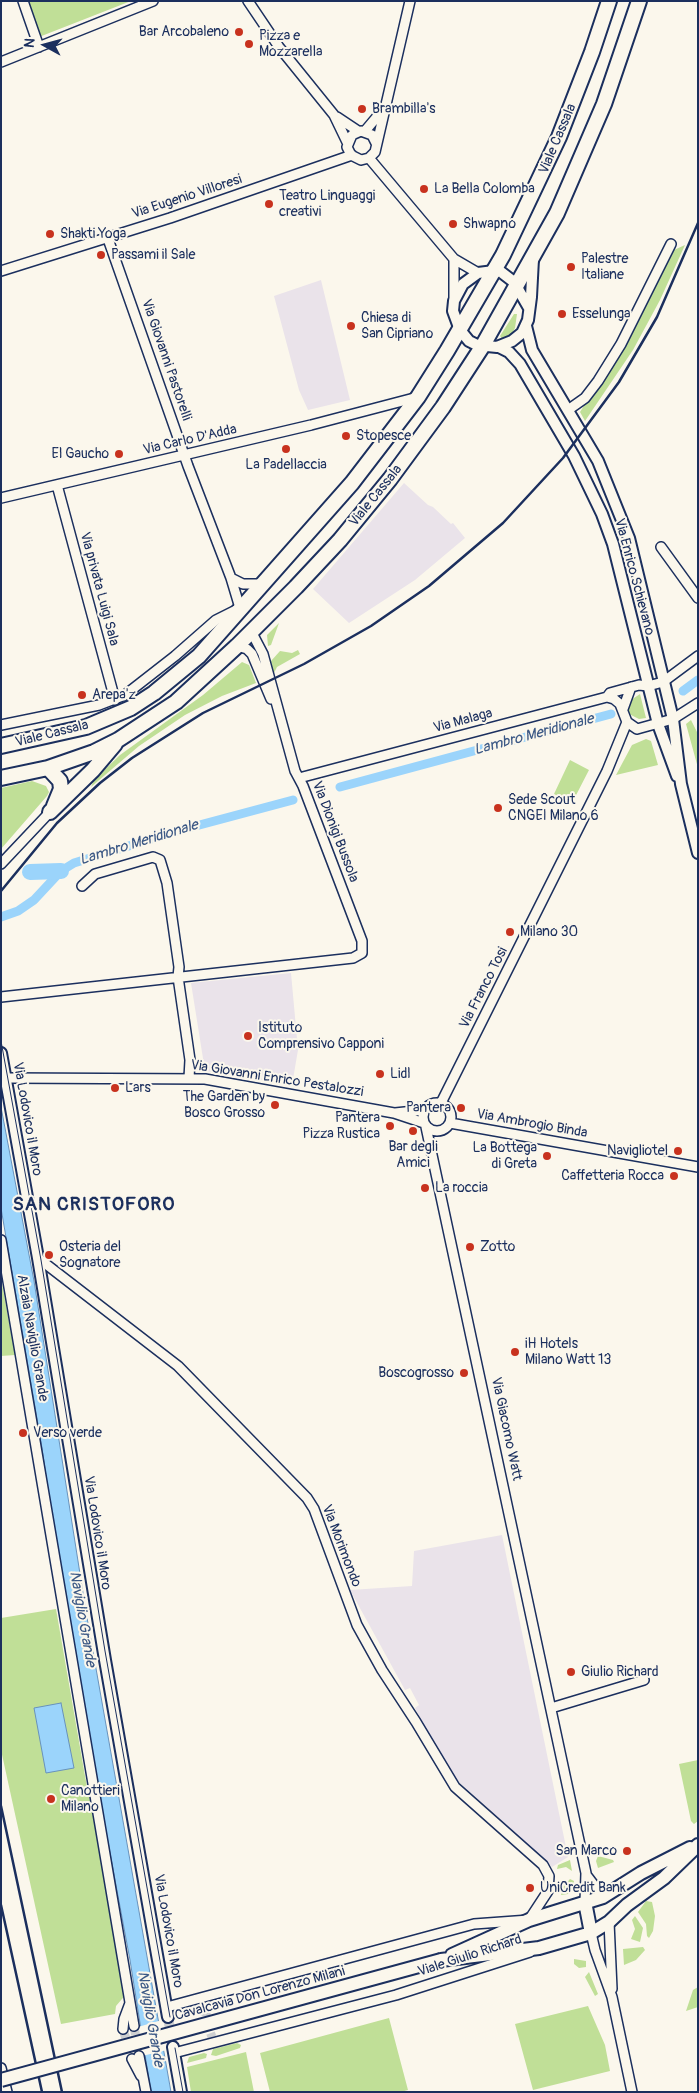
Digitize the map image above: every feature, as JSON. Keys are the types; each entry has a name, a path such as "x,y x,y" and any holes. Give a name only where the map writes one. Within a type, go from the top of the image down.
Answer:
{"main road":[{"name":"Viale Cassala","path":"1,746 62,733 106,720 154,693 199,656 352,483 418,397 494,271 524,214 559,137 592,52 609,1"},
{"name":"Viale Cassala","path":"5,777 48,768 94,752 118,740 176,702 237,646 340,540 390,479 443,407 482,347 557,213 592,133 617,69 639,1"},
{"path":"240,608 252,631"},
{"path":"50,812 93,770 118,740"},
{"path":"48,768 58,776 61,789 50,812"},
{"path":"529,1920 603,1897 641,1873 698,1845"},
{"path":"539,1948 591,1932 609,1922 626,1906 664,1878 698,1845"},
{"path":"603,1897 609,1922"},
{"path":"585,1902 591,1932"},
{"name":"Viale Giulio Richard","path":"441,1960 529,1920"},
{"name":"Viale Giulio Richard","path":"441,1960 539,1948"},
{"name":"Cavalcavia Don Lorenzo Milani","path":"1,2080 441,1960"}],"street":[{"path":"23,1 39,47"},
{"path":"1,62 153,1"},
{"path":"248,1 279,47 334,115 347,142 348,151 352,156 361,160 369,158 374,152 410,1"},
{"path":"347,142 351,135 362,131 376,120 384,105"},
{"path":"334,115 362,131 372,134 376,143"},
{"name":"Via Eugenio Villoresi","path":"1,271 107,236 170,218 352,156"},
{"path":"369,158 454,260 478,274"},
{"name":"Via Giovanni Pastorelli","path":"107,236 185,456 231,578 240,608"},
{"path":"568,410 585,398 602,374 644,300 671,244"},
{"name":"Viale Cassala","path":"526,326 533,258"},
{"path":"454,260 453,311 460,330 469,340 482,347 499,347 517,338 526,326"},
{"path":"454,301 463,284 478,274 494,271 501,272 517,286 529,308"},
{"name":"Via Enrico Schievano","path":"526,326 532,350 598,461 621,513 636,564 673,719 681,784"},
{"name":"Via Enrico Schievano","path":"499,347 508,352 520,364 574,456 602,514 613,544 658,724 681,784"},
{"name":"Via Carlo D'Adda","path":"1,498 185,456 418,397"},
{"path":"384,407 391,412 399,423"},
{"name":"Via privata Luigi Sala","path":"57,485 115,700"},
{"path":"661,547 698,598"},
{"path":"231,578 243,584 263,584"},
{"name":"Viale Cassala","path":"1,724 115,700 125,696 158,671 216,620 240,608"},
{"name":"Via Dionigi Bussola","path":"178,976 353,958 362,953 362,941 295,771 263,654 252,631"},
{"name":"Via Dionigi Bussola","path":"237,646 247,649 252,654 282,720"},
{"path":"663,682 698,656"},
{"name":"Via Malaga","path":"299,778 607,697 610,693 663,682"},
{"path":"623,709 631,688"},
{"path":"607,697 614,698 623,709 627,722 637,729 673,719 698,703"},
{"name":"Via Franco Tosi","path":"441,1103 607,771 627,722"},
{"path":"681,784 698,853"},
{"path":"1,864 50,812"},
{"path":"82,886 95,874 153,857 160,860 167,883 179,967 178,976 190,1060 189,1078"},
{"path":"1,996 178,976"},
{"name":"Via Lodovico il Moro","path":"1,1053 38,1258 102,1642 168,2012"},
{"name":"Via Giovanni Enrico Pestalozzi","path":"6,1078 205,1079 394,1113 438,1131"},
{"path":"438,1131 445,1129 450,1123 450,1112 441,1103"},
{"name":"Via Giovanni Enrico Pestalozzi","path":"394,1113 424,1110 432,1104 441,1103"},
{"path":"424,1110 425,1125"},
{"name":"Via Ambrogio Binda","path":"450,1123 698,1167"},
{"name":"Via Giacomo Watt","path":"425,1125 434,1155 587,1876"},
{"name":"Via Giacomo Watt","path":"434,1155 438,1131"},
{"name":"Alzaia Naviglio Grande","path":"1,1240 134,2026"},
{"name":"Via Morimondo","path":"38,1258 178,1366 307,1498 314,1509 357,1625 382,1670 416,1722 456,1790 544,1866 549,1876 548,1891 529,1920"},
{"path":"551,1708 644,1680"},
{"path":"587,1876 603,1897"},
{"path":"585,1902 587,1876"},
{"name":"Viale Giulio Richard","path":"168,2012 474,1924 529,1920"},
{"path":"609,1922 612,1997"},
{"path":"591,1932 595,1950 612,1997 632,2092"},
{"name":"Viale Giulio Richard","path":"174,2050 396,1995 523,1956 539,1948"},
{"name":"Alzaia Naviglio Grande","path":"123,2029 124,2019 130,2002"},
{"path":"174,2050 181,2092"},
{"path":"136,2057 146,2092"},
{"path":"1,2068 7,2092"}],"shaded area":[{"path":"321,280 350,400 308,410 299,390 274,296"},
{"path":"404,483 451,524 453,523 465,538 415,580 349,623 313,589"},
{"name":"Istituto Comprensivo Capponi","path":"291,973 298,1050 292,1085 205,1071 191,983"},
{"path":"502,1535 568,1857 552,1867 460,1783 446,1766 415,1708 419,1705 410,1688 405,1690 350,1590 412,1586 414,1551"}],"green space":[{"path":"26,1 131,1 39,37"},
{"path":"685,245 660,300 633,350 585,421 580,412 625,342 674,250"},
{"path":"514,314 517,314 515,328 511,335 503,340 500,336"},
{"path":"279,623 271,645 268,646 267,635"},
{"path":"298,650 300,654 277,667 273,675 271,661 280,651 292,653"},
{"path":"242,662 249,665 256,683 222,696 185,715 139,746 91,787 94,780 120,755 203,695"},
{"path":"640,694 646,718 639,719 629,714 627,707 631,700"},
{"path":"691,720 698,734 698,768 686,724"},
{"path":"646,739 651,741 658,765 616,775 632,745"},
{"path":"570,760 589,770 572,803 554,794"},
{"path":"32,781 46,786 49,792 1,849 1,788"},
{"path":"1,1278 15,1355 1,1356"},
{"name":"Canottieri Milano","path":"56,1609 85,1776 128,1992 116,2006 115,2014 61,2024 1,1750 1,1618"},
{"path":"698,1760 698,1821 694,1824 691,1821 679,1764"},
{"path":"598,1856 613,1860 614,1862 598,1868 596,1861"},
{"path":"570,1860 572,1871 566,1867 557,1869 558,1865"},
{"path":"570,1879 574,1881 573,1888 568,1894 561,1895 563,1887"},
{"path":"646,1901 652,1902 655,1916 653,1931 649,1938 647,1936 646,1924 638,1912"},
{"path":"635,1916 643,1928 640,1942 631,1939 635,1929 632,1920"},
{"path":"643,1947 645,1950 636,1960 624,1965 623,1949"},
{"path":"574,1959 586,1961 586,1967 579,1968 574,1964"},
{"path":"589,1972 598,1994 595,1996 585,1977"},
{"path":"698,1987 698,2007 686,2011 693,1990"},
{"path":"588,2006 605,2045 610,2071 533,2090 515,2024"},
{"path":"389,2018 408,2090 401,2092 270,2092 260,2053"},
{"path":"237,2043 241,2045 240,2048 216,2056 211,2055 213,2049"},
{"path":"246,2052 254,2092 191,2092 187,2067"},
{"path":"207,2054 206,2058 187,2063 189,2057"}],"water":[{"name":"Naviglio Grande","path":"1,1107 34,1281 86,1612 171,2092 151,2092 130,1960 65,1612 42,1448 1,1208"},
{"path":"61,1703 74,1768 46,1773 34,1708"}],"pier":[{"path":"162,2020 167,2050 142,2056 138,2027"}],"waterway":[{"name":"Lambro Meridionale","path":"683,691 698,680"},
{"name":"Lambro Meridionale","path":"340,787 611,714"},
{"name":"Lambro Meridionale","path":"1,917 18,911 34,900 61,871 74,863 177,831 293,800"},
{"path":"30,872 61,871"}],"tunnel":[{"path":"206,2007 206,2021 212,2037"},
{"path":"168,2017 173,2047"},
{"path":"134,2026 139,2056"},
{"path":"123,2029 132,2059"}],"tram line":[{"path":"1,1041 41,1260 105,1651 170,2017"},
{"path":"175,2048 183,2092"}],"railway":[{"path":"1,891 57,823 100,783 132,758 203,713 304,664 371,626 429,586 503,523 563,458 619,382 657,317 698,223"},
{"path":"1,1806 62,2092"},
{"path":"1,1905 42,2092"}],"place":[{"name":"Bar Arcobaleno","path":"239,32"},
{"name":"Pizza e Mozzarella","path":"249,44"},
{"name":"Brambilla's","path":"362,109"},
{"name":"La Bella Colomba","path":"424,189"},
{"name":"Teatro Linguaggi creativi","path":"269,204"},
{"name":"Shwapno","path":"453,224"},
{"name":"Shakti Yoga","path":"50,234"},
{"name":"Passami il Sale","path":"101,255"},
{"name":"Palestre Italiane","path":"571,267"},
{"name":"Esselunga","path":"562,314"},
{"name":"Chiesa di San Cipriano","path":"351,326"},
{"name":"Stopesce","path":"346,436"},
{"name":"La Padellaccia","path":"286,449"},
{"name":"El Gaucho","path":"119,454"},
{"name":"Arepa'z","path":"82,695"},
{"name":"Sede Scout CNGEI Milano 6","path":"498,808"},
{"name":"Milano 30","path":"510,932"},
{"name":"Istituto Comprensivo Capponi","path":"248,1036"},
{"name":"Lidl","path":"380,1074"},
{"name":"Lars","path":"115,1088"},
{"name":"The Garden by Bosco Grosso","path":"275,1105"},
{"name":"Pantera","path":"461,1108"},
{"name":"Pantera Pizza Rustica","path":"390,1126"},
{"name":"Bar degli Amici","path":"413,1131"},
{"name":"Navigliotel","path":"678,1151"},
{"name":"La Bottega di Greta","path":"547,1156"},
{"name":"Caffetteria Rocca","path":"674,1176"},
{"name":"La roccia","path":"425,1188"},
{"name":"Zotto","path":"470,1247"},
{"name":"Osteria del Sognatore","path":"49,1255"},
{"name":"iH Hotels Milano Watt 13","path":"515,1352"},
{"name":"Boscogrosso","path":"464,1373"},
{"name":"Verso verde","path":"23,1433"},
{"name":"Giulio Richard","path":"571,1672"},
{"name":"Canottieri Milano","path":"51,1799"},
{"name":"San Marco","path":"627,1851"},
{"name":"UniCredit Bank","path":"530,1888"}],"district":[{"name":"SAN CRISTOFORO","path":"94,1205"}]}
